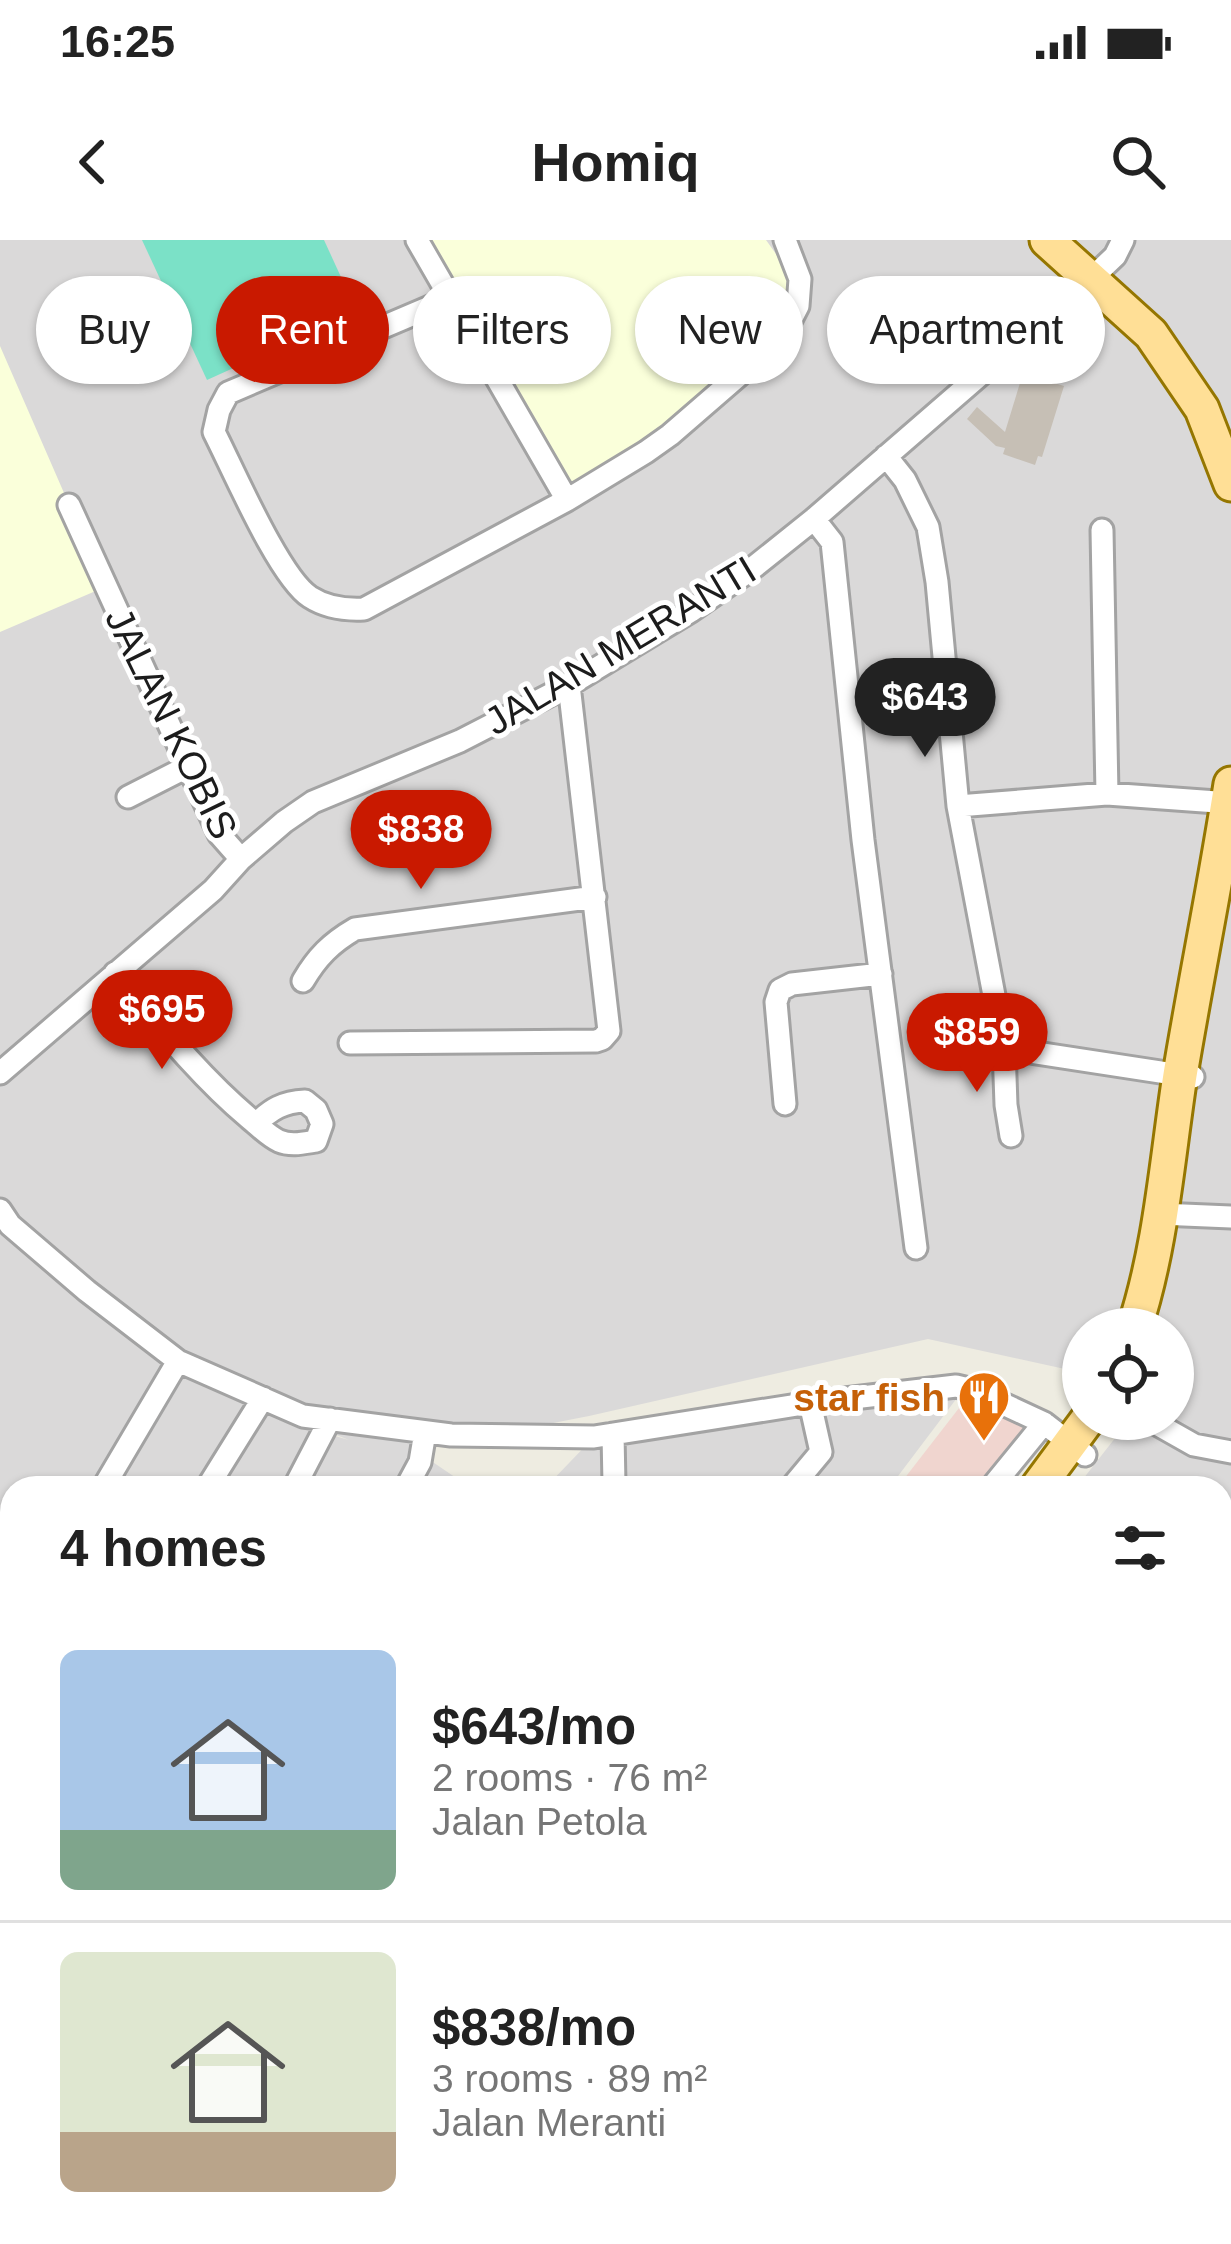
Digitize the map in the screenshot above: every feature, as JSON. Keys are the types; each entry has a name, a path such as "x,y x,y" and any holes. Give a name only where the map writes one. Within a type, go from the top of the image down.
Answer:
{"main road":[{"path":"1047,240 1106,262 1202,409 1231,484"},
{"path":"1071,240 1106,262 1165,326 1214,400 1231,441"},
{"path":"1152,1308 1230,797"},
{"path":"1188,1076 1231,878"},
{"path":"1141,1308 1167,1215"},
{"path":"1044,1476 1069,1440"},
{"path":"1062,1476 1071,1440"}],"street":[{"path":"417,240 437,276"},
{"path":"413,314 228,393 219,410 214,432 286,572 308,596 340,610 364,609 567,500 670,435 781,339 798,307 800,279 784,240"},
{"name":"JALAN MERANTI","path":"0,1073 213,890 241,859 313,802 460,741 569,685 749,571 1106,262"},
{"path":"499,384 567,500"},
{"path":"886,456 905,480 928,526 958,806 1004,1048 1011,1136"},
{"name":"JALAN KOBIS","path":"69,505 219,834 241,859"},
{"path":"814,519 832,542 863,840 916,1248"},
{"path":"1102,530 1107,794"},
{"path":"350,1042 602,1039 609,1031 569,685"},
{"path":"128,797 187,767"},
{"path":"958,806 1107,794 1230,797"},
{"path":"303,981 333,942 355,929 595,897"},
{"path":"115,974 174,1043 256,1124"},
{"path":"784,1104 776,1002 780,990 792,984 881,974"},
{"path":"1004,1048 1188,1076"},
{"path":"0,1210 10,1225 72,1278 178,1361 303,1416 451,1436 593,1437 956,1386 1062,1430"},
{"path":"1167,1215 1231,1217"},
{"path":"110,1476 178,1361"},
{"path":"214,1476 263,1398"},
{"path":"800,1476 821,1452 810,1403"},
{"path":"300,1476 330,1419"},
{"path":"412,1476 420,1462 424,1432"},
{"path":"613,1434 614,1476"},
{"path":"1009,1476 1064,1440"},
{"path":"1185,1440 1231,1452"}],"shaded area":[{"path":"0,240 1231,240 1231,1476 1085,1476 1114,1440 1194,1440 1194,1308 1062,1308 1062,1368 928,1339 415,1450 453,1476 0,1476","holes":["189,1378 349,1440 282,1421"]},
{"path":"428,240 766,240 787,276 635,276 635,384 722,384 701,405 570,492 509,384 611,384 611,276 448,276"},
{"path":"0,346 105,587 0,632"},
{"path":"963,1390 898,1476 557,1476 594,1437"},
{"path":"973,1390 1044,1423 1001,1476 906,1476"}],"green space":[{"path":"142,240 324,240 340,276 216,276 216,376 207,380 192,348 192,276 159,276"}],"building":[{"path":"1020,384 1064,386 1042,457 1038,456 1035,465 1003,454 1005,448 996,446 967,419 977,407 1005,432"}],"place":[{"name":"star fish","path":"984,1443"}]}
